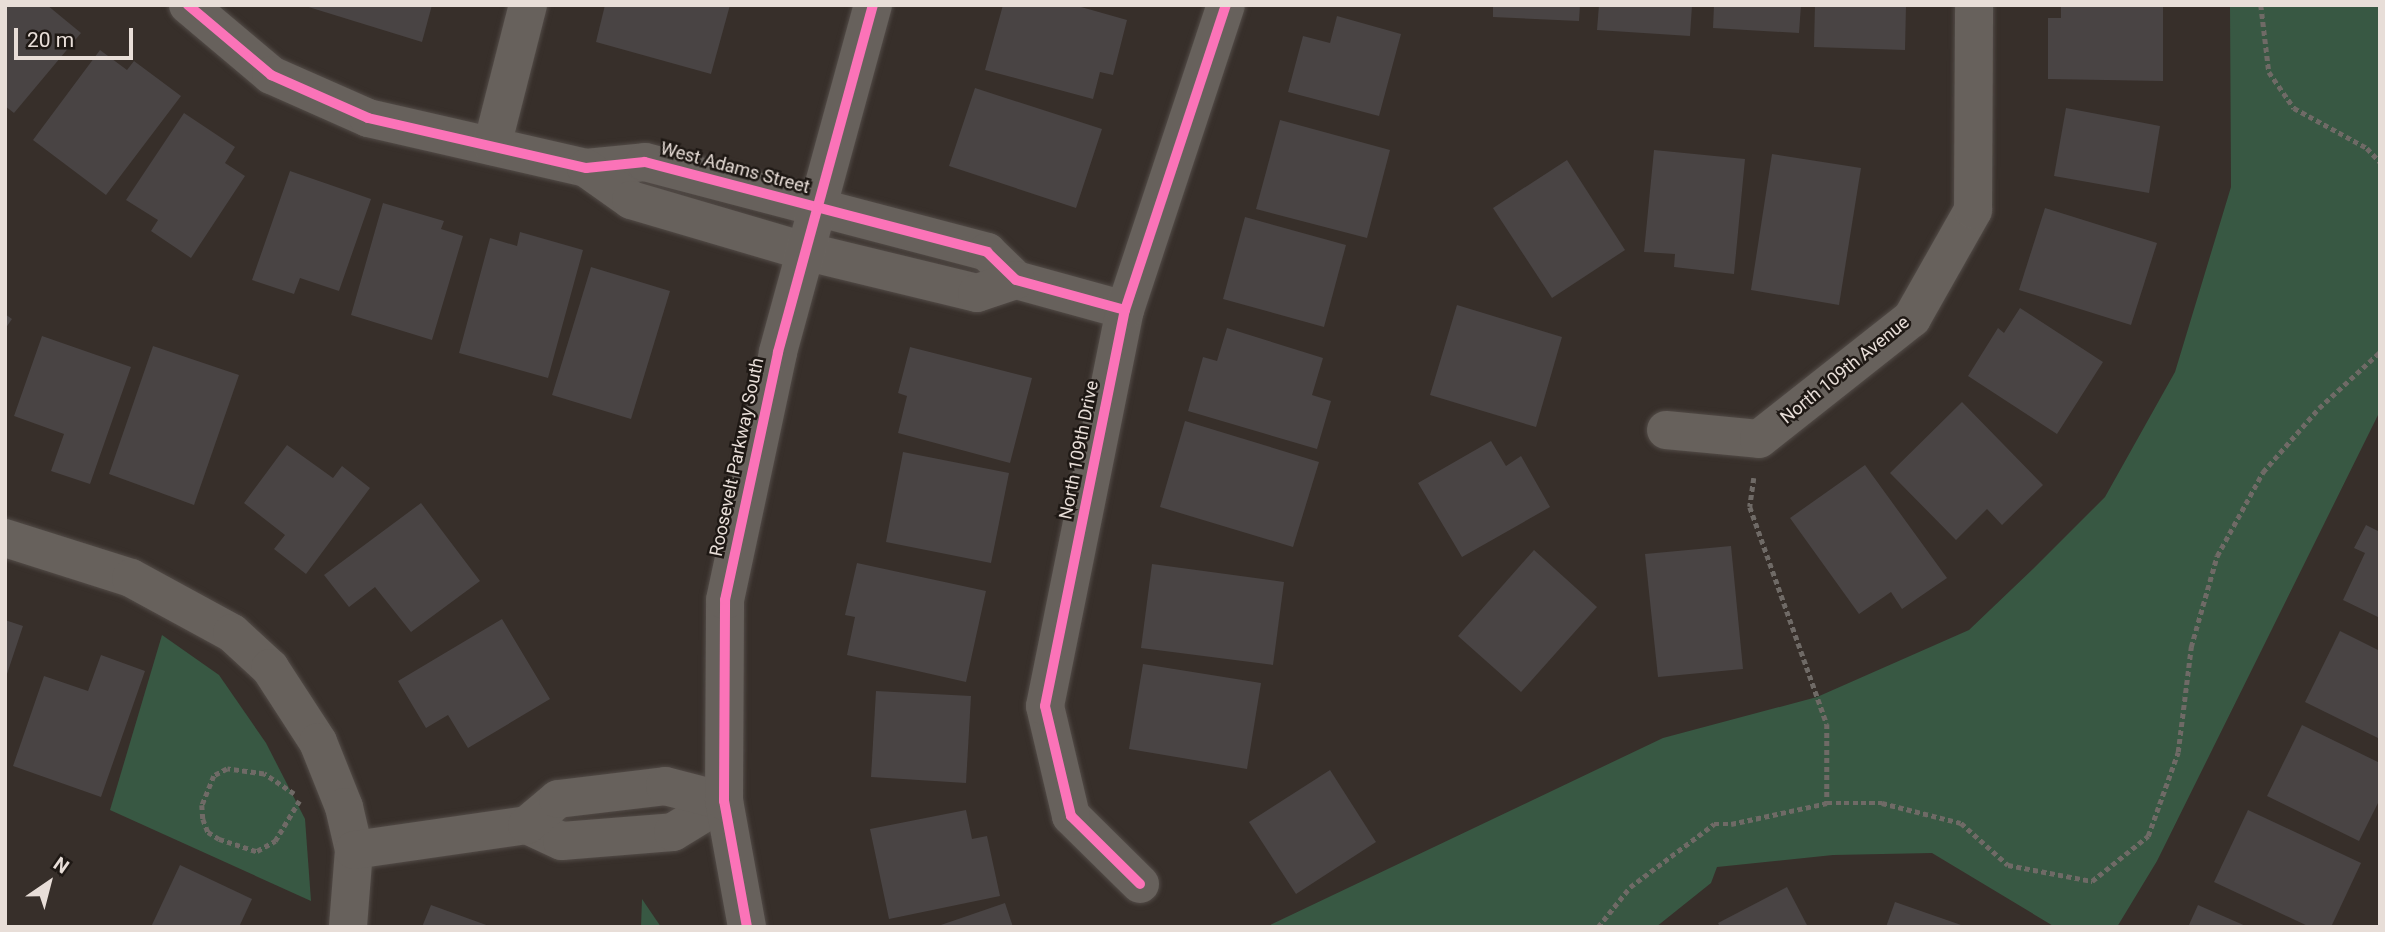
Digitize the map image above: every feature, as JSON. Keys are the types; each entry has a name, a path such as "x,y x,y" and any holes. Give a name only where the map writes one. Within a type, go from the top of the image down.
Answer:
{"street":[{"name":"West Adams Street","path":"188,5 271,75 368,118 586,168 645,162 987,251 1016,280 1125,310"},
{"path":"492,146 528,5"},
{"name":"Roosevelt Parkway South","path":"747,927 724,801 725,600 775,365 808,252 873,5"},
{"name":"North 109th Drive","path":"1140,884 1071,816 1045,706 1125,310 1226,5"},
{"name":"North 109th Avenue","path":"1759,439 1912,318 1973,210 1974,5"},
{"name":"West Adams Street","path":"586,168 631,201 808,252 977,293 1016,280"},
{"path":"1666,430 1759,439"},
{"path":"5,538 131,578 232,633 270,668 299,708 330,766 344,807 354,850 350,910"},
{"path":"354,850 527,825 558,799 665,786 724,801"}],"path":[{"path":"2261,5 2269,72 2294,108 2367,148 2380,162"},
{"path":"1598,927 1630,887 1714,824 1731,824 1827,803 1882,803 1961,823 2008,865 2092,881 2148,836 2178,752 2192,647 2217,556 2263,472 2319,408 2380,352"},
{"path":"1759,439 1750,507 1827,724 1827,803"},
{"path":"300,800 275,841 257,850 219,839 208,832 203,819 202,805 214,776 227,769 264,774 300,800 344,807"}],"green space":[{"path":"2230,5 2380,5 2380,411 2157,861 2117,927 2055,927 1932,853 1833,855 1717,867 1711,883 1656,927 1266,927 1663,738 1817,697 1969,630 2034,568 2105,497 2175,372 2231,187"},
{"path":"162,635 219,675 266,743 305,819 311,901 110,810"},
{"path":"642,899 661,927 641,927"}],"building":[{"path":"5,5 47,5 81,33 14,113 5,106"},
{"path":"302,5 432,5 422,42"},
{"path":"605,5 730,5 711,74 596,42"},
{"path":"1003,5 1074,5 1127,20 1113,75 1100,72 1093,99 985,70"},
{"path":"1493,5 1580,5 1579,21 1493,17"},
{"path":"1599,5 1692,5 1690,36 1597,30"},
{"path":"1714,5 1801,5 1799,33 1713,28"},
{"path":"1815,5 1906,5 1905,50 1814,47"},
{"path":"2061,5 2163,5 2163,81 2048,79 2048,18 2061,18"},
{"path":"1337,16 1401,34 1379,116 1288,92 1303,36 1330,43"},
{"path":"100,50 127,70 134,61 181,96 106,195 33,140"},
{"path":"975,88 1102,129 1076,208 949,166"},
{"path":"2066,108 2160,126 2149,193 2054,176"},
{"path":"184,113 235,147 225,163 245,176 191,258 151,231 158,220 126,200"},
{"path":"1280,120 1390,150 1367,238 1256,209"},
{"path":"1654,150 1745,159 1734,274 1674,267 1675,254 1644,252"},
{"path":"1772,154 1861,168 1839,305 1751,290"},
{"path":"1567,160 1625,250 1552,298 1493,208"},
{"path":"290,171 371,199 339,291 300,278 294,294 252,280"},
{"path":"383,203 444,221 441,229 463,236 432,340 351,315"},
{"path":"2045,208 2157,243 2131,325 2019,290"},
{"path":"1245,217 1346,245 1324,327 1223,299"},
{"path":"520,232 583,250 548,378 459,353 490,238 517,246"},
{"path":"591,267 670,291 631,419 552,395"},
{"path":"1457,305 1562,337 1536,427 1430,395"},
{"path":"2020,308 2103,362 2057,434 1968,376 1998,328 2004,333"},
{"path":"5,314 12,319 5,329"},
{"path":"1227,328 1323,358 1312,395 1331,401 1317,449 1188,411 1203,357 1217,361"},
{"path":"42,336 131,367 90,484 51,471 64,434 14,416"},
{"path":"153,346 239,375 194,505 109,474"},
{"path":"910,347 1032,378 1010,463 898,433 907,396 898,393"},
{"path":"1962,402 2043,485 2002,525 1987,509 1956,540 1890,473"},
{"path":"1185,421 1319,462 1293,547 1160,507"},
{"path":"1491,441 1506,466 1521,456 1550,507 1462,557 1418,483"},
{"path":"287,445 333,478 342,466 370,488 306,574 274,549 285,535 244,503"},
{"path":"903,452 1009,473 991,563 886,542"},
{"path":"1865,465 1947,578 1902,609 1891,592 1859,614 1790,518"},
{"path":"421,503 480,581 411,632 375,587 349,607 324,575"},
{"path":"2366,525 2380,532 2380,618 2343,600 2365,553 2354,548"},
{"path":"1731,546 1743,669 1658,677 1645,554"},
{"path":"1534,550 1597,607 1521,692 1458,636"},
{"path":"857,563 986,591 966,682 847,655 855,617 845,615"},
{"path":"1152,564 1284,582 1273,665 1141,648"},
{"path":"502,619 550,699 468,748 448,715 426,728 398,681"},
{"path":"5,620 23,626 6,677 5,677"},
{"path":"2340,631 2380,651 2380,739 2305,702"},
{"path":"101,655 145,671 101,797 13,766 44,676 88,691"},
{"path":"1143,664 1261,683 1247,769 1129,749"},
{"path":"876,691 971,696 966,783 871,777"},
{"path":"2302,725 2380,763 2380,799 2359,841 2267,796"},
{"path":"1330,770 1376,842 1296,894 1249,822"},
{"path":"966,810 972,839 987,836 1000,896 889,919 870,829"},
{"path":"2248,810 2361,863 2331,927 2310,927 2214,882"},
{"path":"180,865 252,899 239,927 151,927"},
{"path":"1787,887 1808,927 1720,927 1718,923"},
{"path":"1895,902 1964,926 1964,927 1886,927"},
{"path":"1005,903 1013,927 938,927 938,926"},
{"path":"431,905 489,926 489,927 422,927"},
{"path":"2198,905 2248,927 2188,927"}],"cycle path":[{"path":"188,5 271,75 368,118 586,168 645,162 987,252 1016,280 1125,310"},
{"path":"747,927 724,801 725,600 778,352 873,5"},
{"path":"1140,884 1071,816 1045,706 1125,310 1226,5"}]}
